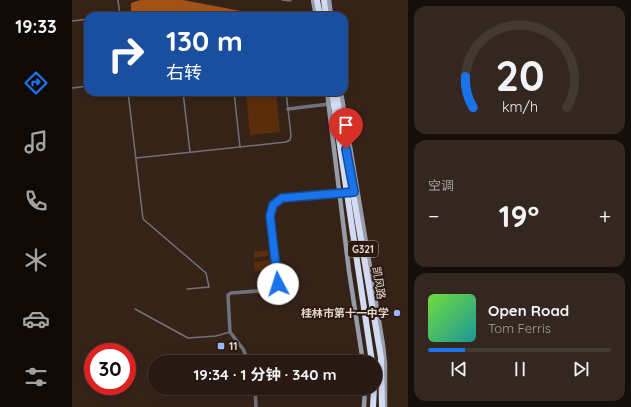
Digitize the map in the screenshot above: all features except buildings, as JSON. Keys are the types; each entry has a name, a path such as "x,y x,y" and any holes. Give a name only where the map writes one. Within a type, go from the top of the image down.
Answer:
{"highway":[{"path":"317,0 319,12"},
{"path":"324,0 326,12"},
{"name":"凯风路","path":"332,96 344,193 371,355"},
{"name":"凯风路","path":"337,96 381,358 384,407"},
{"path":"373,407 374,395"}],"street":[{"path":"313,0 315,12"},
{"path":"329,0 330,12"},
{"path":"328,96 344,193 349,271 362,355"},
{"path":"342,96 383,345 385,364 384,407"},
{"path":"288,109 329,104"},
{"path":"246,355 230,332 228,294 271,290 277,286 270,216 274,203 282,198 354,192"},
{"path":"255,395 256,407"},
{"path":"364,407 365,395"}],"lane":[{"path":"118,0 119,12"},
{"path":"282,0 291,1"},
{"path":"72,21 84,20"},
{"path":"72,88 84,86"},
{"path":"128,96 143,220 206,273 209,287 188,289"},
{"path":"183,96 190,152"},
{"path":"234,96 240,147"},
{"path":"136,158 284,143 289,141 291,135 286,96"},
{"path":"135,309 188,338 216,336 230,332"}],"shaded area":[{"path":"140,0 183,0 246,12 131,12 131,3"},
{"path":"246,96 276,96 280,132 250,135"},
{"path":"268,250 268,256 254,258 254,252"},
{"path":"271,260 272,269 255,271 254,262"}],"place":[{"name":"桂林市第十一中学","path":"397,313"},
{"name":"11","path":"221,346"}],"route":[{"path":"278,284 270,216 273,205 276,201 282,198 354,192 346,149"}]}
